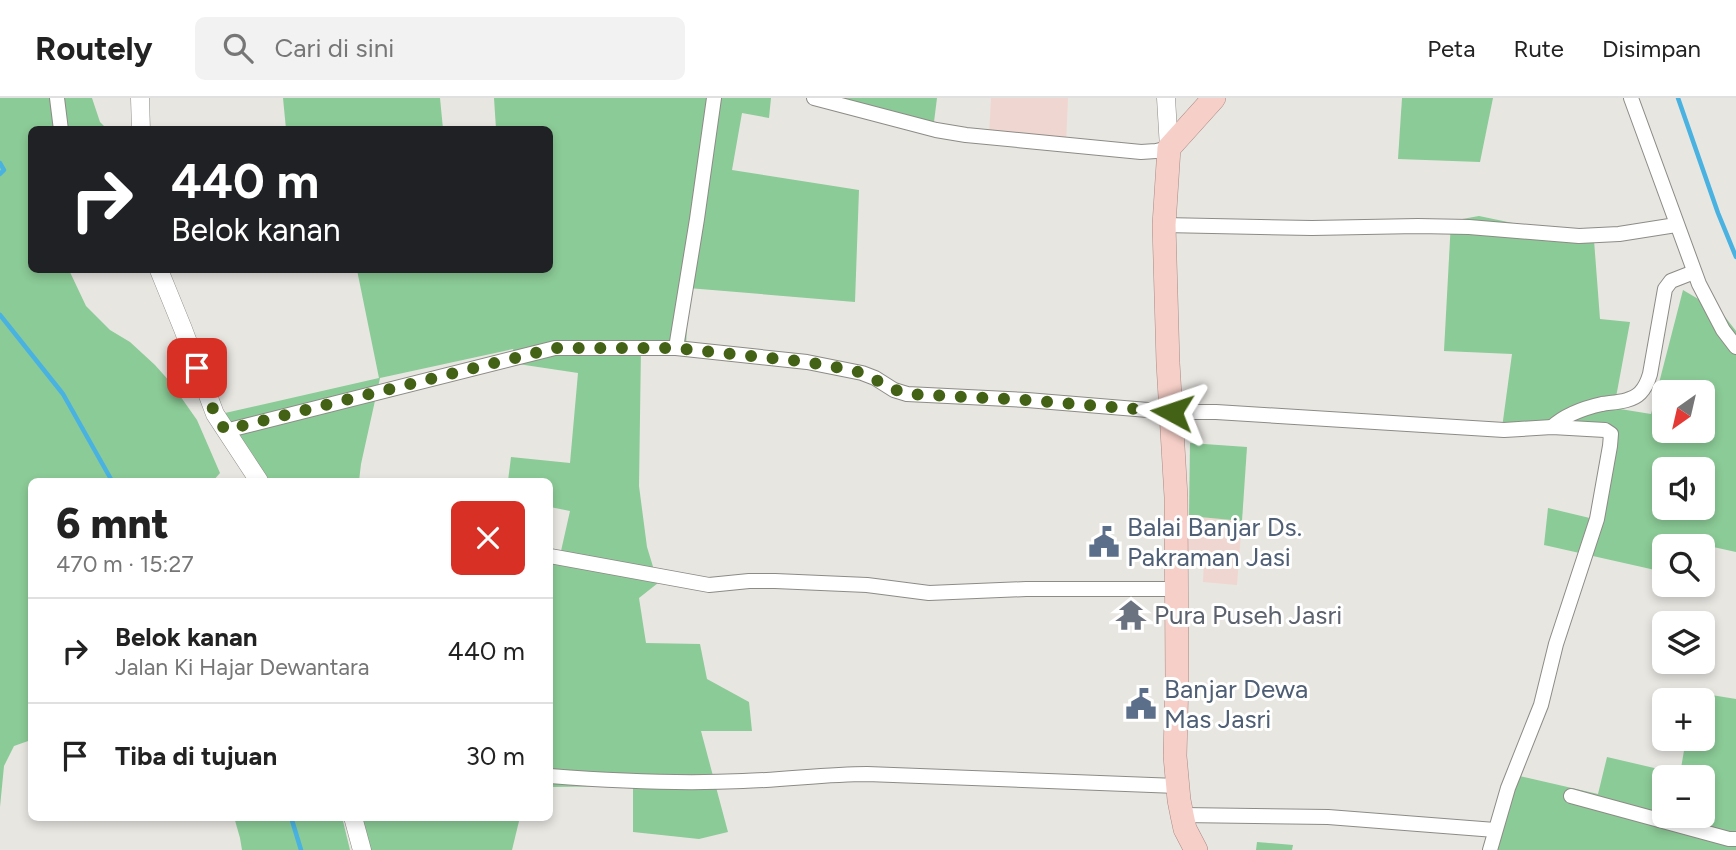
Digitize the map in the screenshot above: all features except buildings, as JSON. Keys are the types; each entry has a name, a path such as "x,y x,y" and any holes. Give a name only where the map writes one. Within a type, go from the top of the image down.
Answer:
{"highway":[{"path":"1196,850 1185,829 1175,756 1176,484 1168,363 1164,225 1169,148 1214,98"}],"street":[{"path":"57,98 60,126"},
{"path":"140,98 141,126"},
{"path":"676,348 714,98"},
{"path":"814,98 936,130 966,135 1141,152 1169,148 1166,98"},
{"path":"1631,98 1699,284 1723,330 1736,347"},
{"path":"1164,225 1469,227 1580,236 1619,234 1676,225"},
{"path":"1552,427 1567,415 1639,394 1650,374 1665,289 1671,281 1694,272"},
{"path":"160,273 215,414 257,478"},
{"path":"225,430 555,348 676,348 807,362 847,369 875,378 894,390 907,394 1504,430 1552,427 1605,430 1611,435 1611,446 1597,519 1556,644 1541,705 1508,788 1490,850"},
{"path":"553,557 709,585 775,581 867,585 929,593 1026,589 1177,589"},
{"path":"553,776 681,782 867,774 1177,786"},
{"path":"1571,796 1731,843"},
{"path":"1182,815 1328,817 1495,830"},
{"path":"354,821 362,850"}],"shaded area":[{"path":"991,98 1068,98 1066,145 989,136"},
{"path":"1189,516 1242,521 1237,585 1203,582 1204,560 1187,558"}],"green space":[{"path":"0,98 92,98 100,122 104,126 28,126 28,273 70,273 86,306 110,330 130,342 171,383 197,420 220,473 216,478 28,478 28,741 14,746 4,766 0,807"},
{"path":"283,98 440,98 443,126 286,126"},
{"path":"494,98 771,98 769,118 742,113 732,170 859,190 855,302 688,288 686,352 641,347 639,486 647,547 658,583 639,598 646,643 700,644 707,679 749,702 752,731 701,731 728,832 699,839 633,832 633,786 553,787 553,550 561,551 570,511 553,508 553,478 508,478 511,457 570,463 578,373 518,364 513,349 380,378 359,478 267,478 225,413 379,378 358,273 553,273 553,126 496,126"},
{"path":"830,98 937,98 934,122"},
{"path":"1402,98 1493,98 1480,162 1398,159"},
{"path":"1479,216 1594,240 1600,319 1630,322 1614,408 1651,414 1652,410 1652,443 1715,443 1715,380 1660,380 1683,290 1722,313 1736,331 1736,552 1715,547 1715,534 1652,534 1652,569 1544,545 1548,508 1594,519 1607,436 1502,428 1512,354 1444,351 1451,221"},
{"path":"1190,443 1247,447 1242,521 1189,516"},
{"path":"1715,696 1736,699 1736,850 1486,850 1511,774 1598,794 1607,757 1652,767 1652,828 1715,828 1715,765 1682,765 1684,751 1715,751"},
{"path":"235,821 343,821 350,850 242,850"},
{"path":"355,821 519,821 512,850 362,850"},
{"path":"1257,842 1293,845 1292,850 1256,850"}],"waterway":[{"path":"1678,98 1736,257"},
{"path":"0,163 4,170 0,174"},
{"path":"0,315 63,394 110,478"},
{"path":"292,821 301,850"}],"place":[{"name":"Balai Banjar Ds. Pakraman Jasi","path":"1104,542"},
{"name":"Pura Puseh Jasri","path":"1131,615"},
{"name":"Banjar Dewa Mas Jasri","path":"1141,704"}],"route":[{"path":"197,368 215,414 225,430 555,348 676,348 847,369 875,378 894,390 907,394 1027,400 1172,412"}]}
